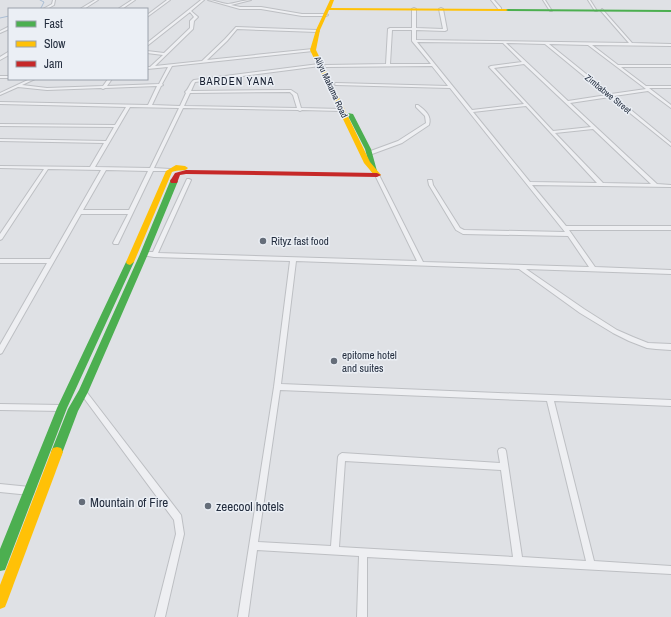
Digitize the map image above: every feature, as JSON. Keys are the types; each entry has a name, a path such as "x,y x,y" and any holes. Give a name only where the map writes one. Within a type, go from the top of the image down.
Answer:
{"street":[{"path":"47,8 53,4 54,0"},
{"path":"84,8 96,0"},
{"path":"122,8 134,0"},
{"path":"148,15 169,0"},
{"path":"148,44 203,0"},
{"path":"210,0 240,8 261,8 302,15 331,6 414,9 671,11"},
{"path":"228,4 250,0"},
{"path":"492,0 500,9"},
{"path":"544,0 551,10"},
{"path":"589,0 631,44"},
{"name":"Aliyu Makama Road","path":"331,6 317,31 313,50 336,84 370,153 374,163 375,173"},
{"name":"Aliyu Makama Road","path":"331,6 319,43 323,66 341,110 367,163 375,173"},
{"path":"414,9 414,40 565,228 594,270"},
{"path":"388,65 390,30 413,28 445,30 440,9"},
{"path":"149,68 192,28 192,21 196,17 190,11"},
{"path":"203,62 227,37 233,34 236,28 317,31"},
{"path":"414,40 671,45"},
{"path":"502,42 655,185"},
{"name":"Zimbabwe Street","path":"546,43 671,145"},
{"path":"589,44 671,107"},
{"path":"149,68 313,50"},
{"path":"148,52 165,54"},
{"path":"524,63 491,67 601,184"},
{"path":"116,243 192,82 198,79 323,66 433,65"},
{"path":"149,106 170,66"},
{"path":"617,66 671,66"},
{"path":"0,94 31,80"},
{"path":"103,88 109,80"},
{"path":"336,84 452,87"},
{"path":"19,86 46,89 161,85"},
{"path":"645,87 671,87"},
{"path":"187,92 291,90 296,94 300,110"},
{"path":"566,102 649,90"},
{"path":"0,103 180,108 341,110"},
{"path":"471,111 526,105"},
{"path":"92,168 128,106"},
{"path":"370,153 400,142 428,124 429,121 426,113 417,106"},
{"path":"0,125 116,126"},
{"path":"553,132 593,128"},
{"path":"0,140 107,142"},
{"path":"0,167 170,170 176,167 375,173 421,263"},
{"path":"0,238 47,168"},
{"path":"0,350 104,168"},
{"path":"0,565 62,408 170,170"},
{"path":"0,602 73,410 83,392 144,254 177,174 186,172 237,170"},
{"path":"154,255 189,180"},
{"path":"430,181 458,229 463,232 569,234"},
{"path":"528,183 671,186"},
{"path":"79,212 131,212"},
{"path":"565,228 671,228"},
{"path":"144,254 671,272"},
{"path":"243,617 277,387 293,260"},
{"path":"0,261 51,261"},
{"path":"521,267 601,323 629,338 647,345 671,347"},
{"path":"115,294 126,294"},
{"path":"277,387 671,403"},
{"path":"83,392 178,518 180,534 160,617"},
{"path":"550,398 591,566"},
{"path":"0,407 62,408"},
{"path":"502,451 518,561"},
{"path":"335,550 342,457 504,467"},
{"path":"0,488 30,491"},
{"path":"253,546 671,570"},
{"path":"362,617 363,553"}],"waterway":[{"path":"40,0 44,2 41,8"},
{"path":"0,18 8,16"}],"traffic: fast":[{"path":"506,10 671,11"},
{"path":"350,114 368,149 374,171"},
{"path":"57,452 73,409 83,392 144,254 174,181"},
{"path":"0,565 62,408 130,262"}],"traffic: slow":[{"path":"332,0 318,30 313,50 367,163 377,175"},
{"path":"328,9 506,10"},
{"path":"130,262 169,171 176,167 185,168"},
{"path":"0,602 57,452"}],"traffic: jam":[{"path":"174,181 177,174 186,172 377,175"}],"place":[{"name":"Rityz fast food","path":"263,241"},
{"name":"epitome hotel and suites","path":"334,361"},
{"name":"Mountain of Fire","path":"82,502"},
{"name":"zeecool hotels","path":"208,506"}],"district":[{"name":"BARDEN YANA","path":"237,81"}]}
